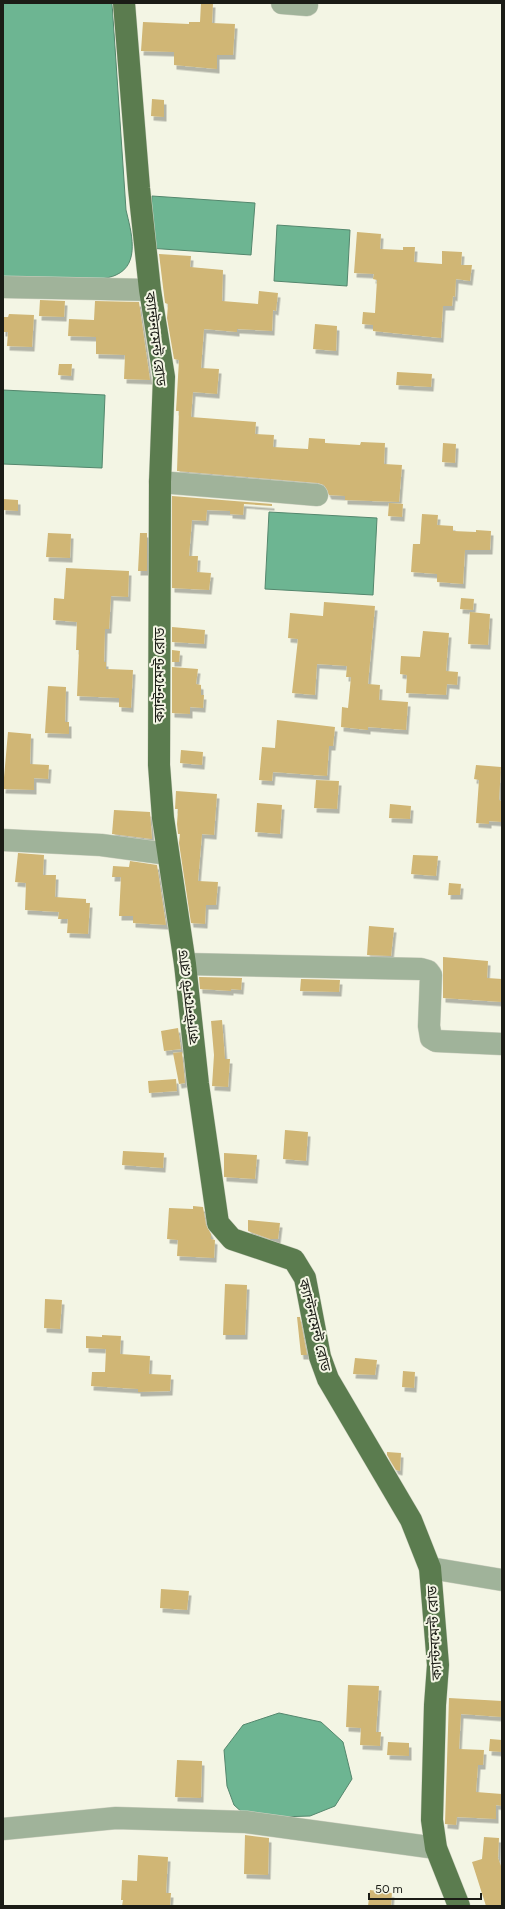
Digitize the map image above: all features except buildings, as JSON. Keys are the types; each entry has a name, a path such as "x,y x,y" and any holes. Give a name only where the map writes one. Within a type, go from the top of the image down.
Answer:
{"main road":[{"name":"ক্যান্টনমেন্ট রোড","path":"124,3 139,188 150,290 164,378 160,482 159,765 163,818 185,964 198,1084 218,1223 232,1239 294,1260 305,1278 320,1357 328,1379 411,1520 430,1568 438,1665 435,1706 432,1820 436,1848 459,1906"}],"street":[{"path":"282,3 307,4"},
{"path":"3,287 150,290"},
{"path":"160,482 317,496"},
{"path":"3,840 101,845 168,854"},
{"path":"185,964 421,969 428,971 431,975 429,1026 431,1038 436,1041 502,1044"},
{"path":"430,1568 502,1580"},
{"path":"3,1829 116,1818 246,1822 436,1848"}],"shaded area":[{"path":"3,3 112,3 126,210 132,237 129,263 124,270 114,276 101,279 3,278"},
{"path":"152,196 255,203 251,255 148,248"},
{"path":"277,225 350,230 347,286 274,281"},
{"path":"3,390 105,395 102,468 3,464"},
{"path":"269,512 377,518 373,595 265,589"},
{"path":"279,1713 321,1722 343,1742 352,1779 335,1806 310,1816 278,1817 244,1814 234,1805 227,1786 224,1750 243,1725"}]}
